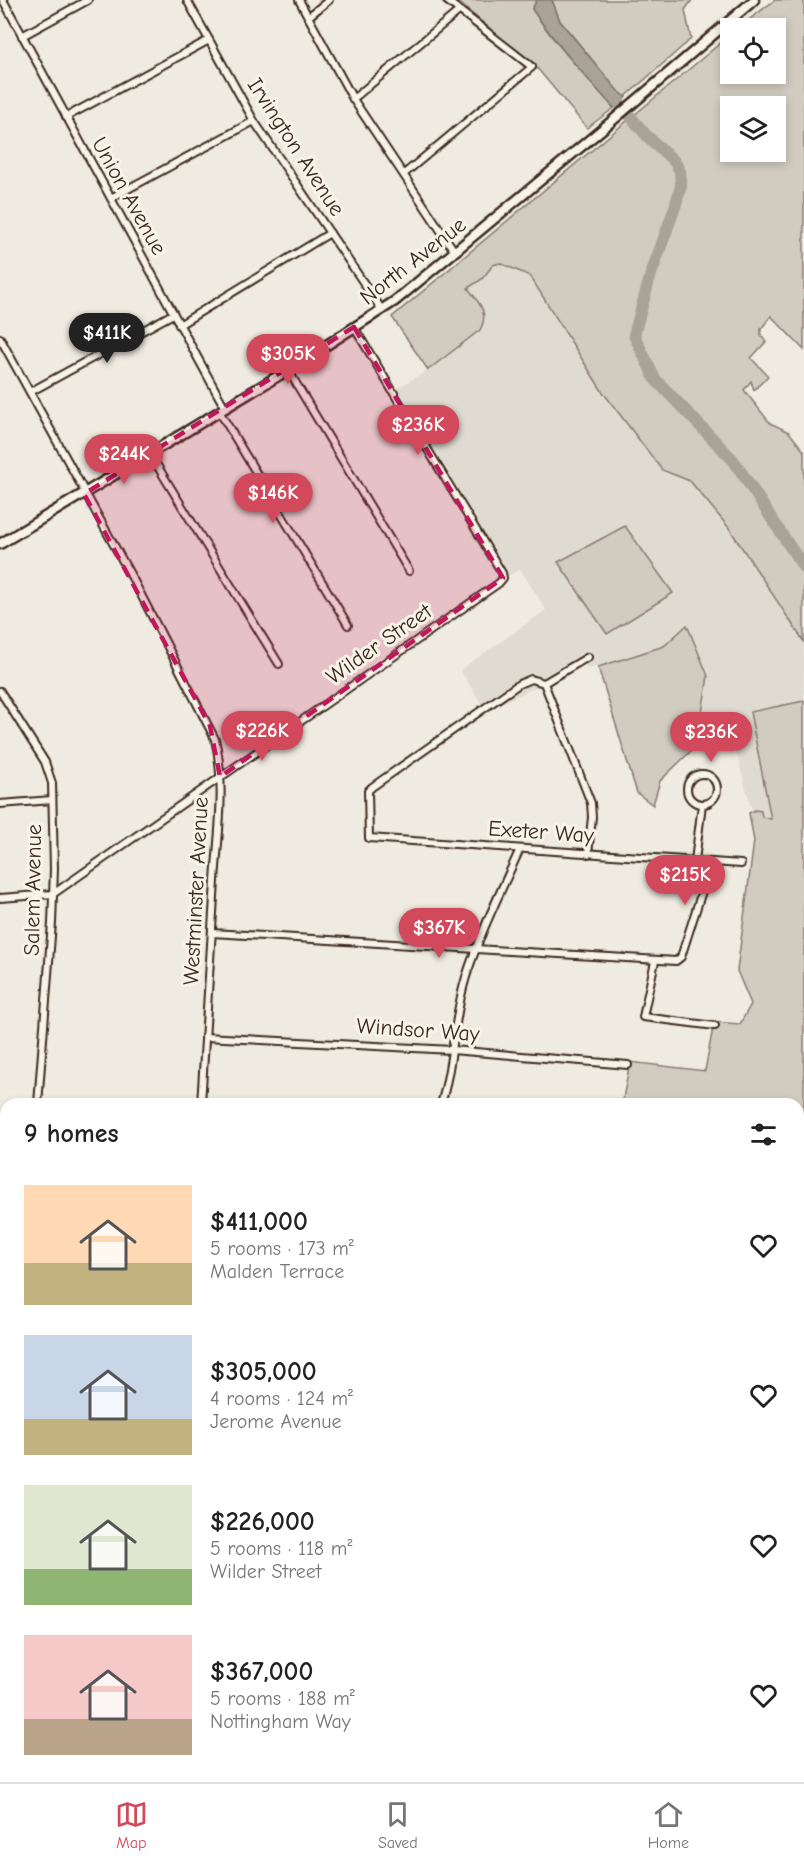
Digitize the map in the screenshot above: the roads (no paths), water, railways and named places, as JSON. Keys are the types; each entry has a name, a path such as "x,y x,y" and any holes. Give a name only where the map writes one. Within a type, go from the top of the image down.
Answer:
{"main road":[{"name":"North Avenue","path":"0,544 288,370 382,310 641,97 754,0"}],"street":[{"name":"Union Avenue","path":"3,0 173,314 222,410 348,625"},
{"path":"22,36 88,0"},
{"name":"Irvington Avenue","path":"188,0 254,121 382,310"},
{"path":"299,0 352,99 455,252"},
{"path":"308,17 329,0"},
{"path":"404,174 532,67 446,0"},
{"path":"352,99 459,11"},
{"path":"66,117 209,40"},
{"path":"111,198 254,121"},
{"path":"178,325 330,233"},
{"path":"30,392 173,314"},
{"name":"Wilder Street","path":"53,894 503,578 354,327"},
{"name":"Westminster Avenue","path":"0,338 136,585 210,726 219,756 220,777 212,933 201,1098"},
{"path":"288,370 409,571"},
{"path":"150,454 279,664"},
{"path":"588,657 544,683 591,803 592,817 588,854"},
{"name":"Exeter Way","path":"544,683 531,679 519,684 372,787 368,791 369,838 741,864"},
{"name":"Salem Avenue","path":"0,692 45,762 52,783 53,894 50,962 39,1098"},
{"path":"702,773 715,780 718,789 711,802 702,804 690,798 687,789 693,776 702,773"},
{"path":"0,804 52,800"},
{"path":"695,861 702,804"},
{"path":"443,1098 466,977 484,928 520,849"},
{"path":"212,933 669,962 681,957 711,863"},
{"path":"0,898 53,894"},
{"path":"655,961 643,1017 715,1026"},
{"name":"Windsor Way","path":"205,1036 452,1050 628,1065"}],"waterway":[{"path":"609,91 647,136 674,161 680,171 681,186 650,277 634,335 655,379 734,461 804,568"}]}
